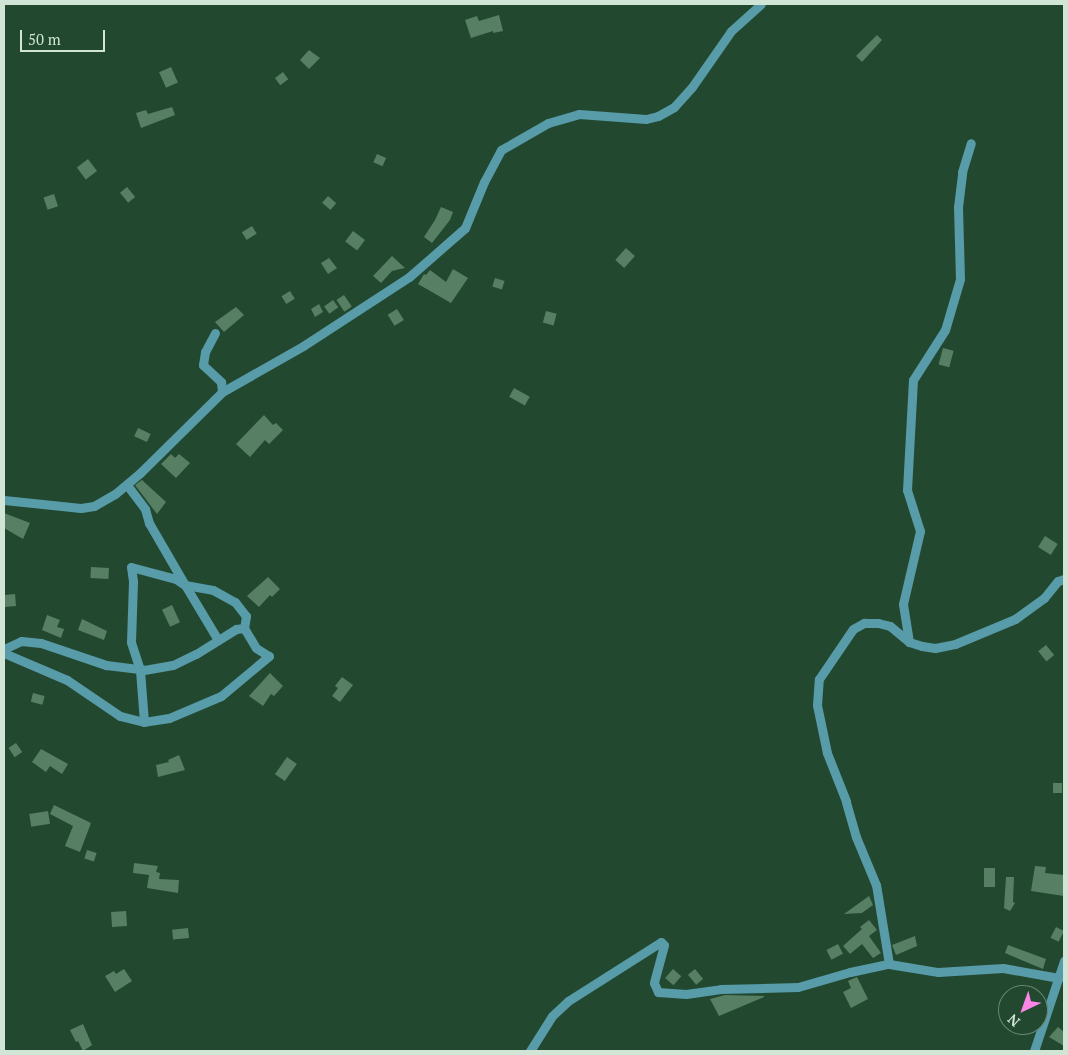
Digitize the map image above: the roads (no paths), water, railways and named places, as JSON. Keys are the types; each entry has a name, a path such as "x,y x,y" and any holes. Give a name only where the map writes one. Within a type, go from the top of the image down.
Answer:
{"street":[{"path":"4,500 81,508 94,506 127,485 222,392 303,346 409,277 442,249 465,228 484,182 501,150 548,124 579,114 646,119 666,112 674,107 692,88 731,31 761,4"},
{"path":"909,642 903,604 920,531 907,490 913,380 945,330 960,279 958,207 962,172 971,143"},
{"path":"215,334 205,352 204,365 222,382 222,392"},
{"path":"127,485 145,509 149,523 218,640"},
{"path":"4,651 67,680 120,716 144,722 169,718 221,696 269,656 256,648 244,628 246,616 235,602 213,590 185,585 176,579 131,566 133,581 130,642 140,670 144,722"},
{"path":"889,964 876,885 856,837 846,801 827,752 817,705 818,679 853,629 864,623 878,623 890,626 909,642 935,648 954,644 1015,619 1044,598 1058,581 1064,579"},
{"path":"4,651 21,641 41,643 106,665 140,670 173,665 236,629 244,628"},
{"path":"530,1051 552,1016 568,1001 661,942 664,945 654,983 658,992 686,994 721,989 798,987 850,972 889,964 938,972 1003,968 1059,978"},
{"path":"1034,1051 1064,961"}]}
